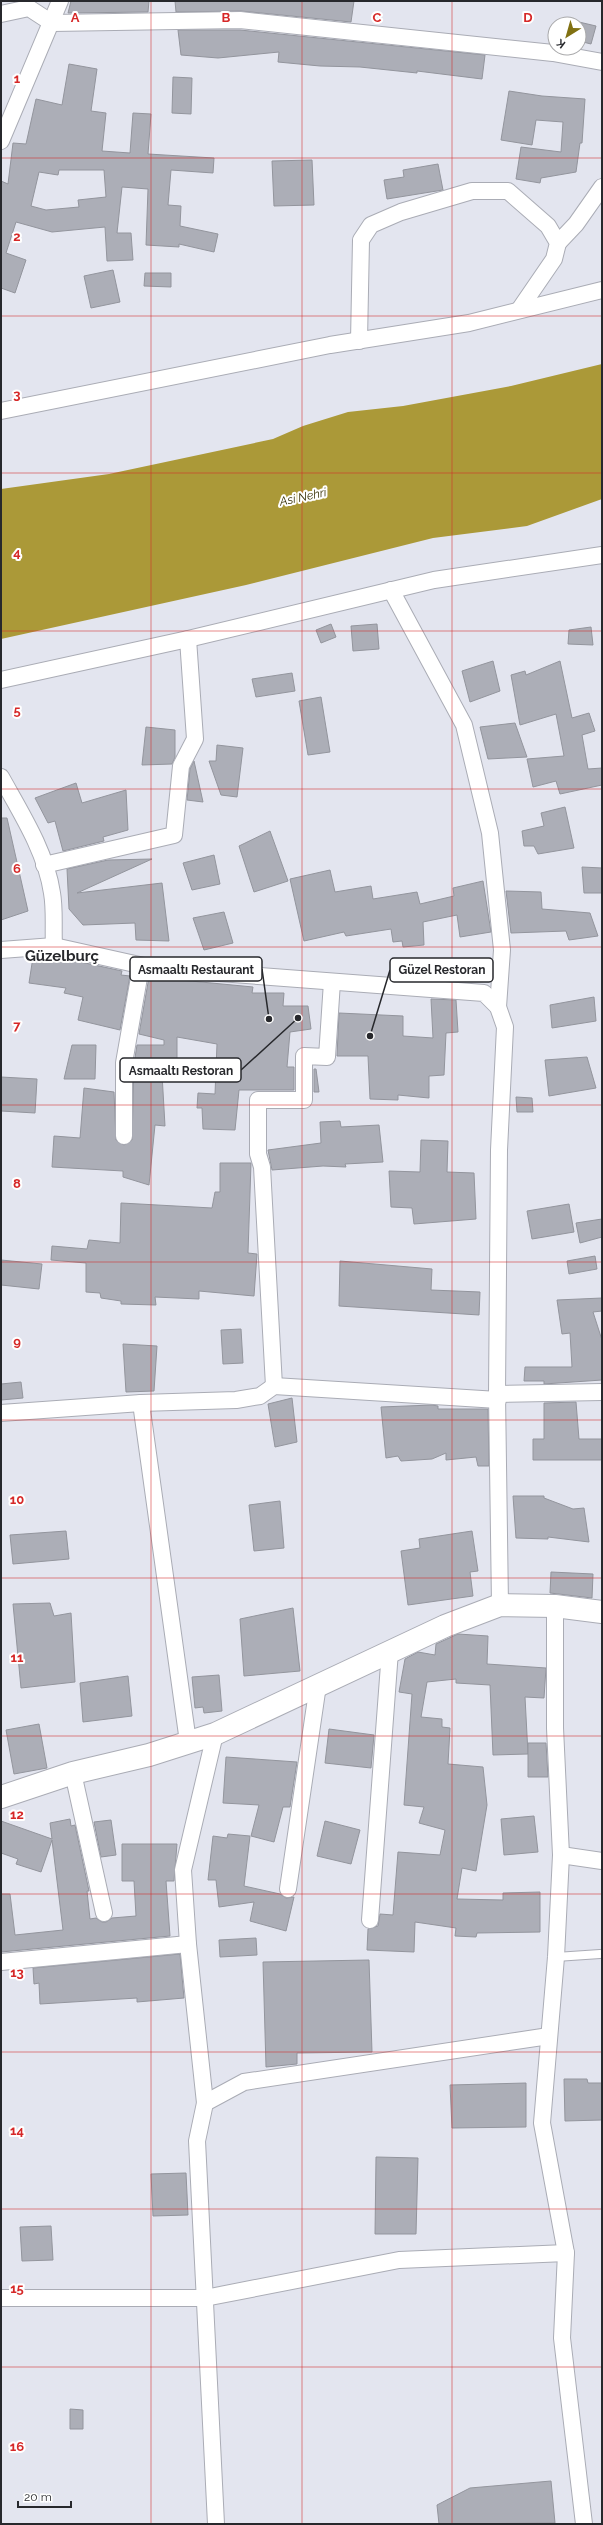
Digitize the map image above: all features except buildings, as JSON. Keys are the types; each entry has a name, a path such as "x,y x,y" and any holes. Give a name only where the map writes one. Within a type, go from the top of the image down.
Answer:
{"street":[{"path":"1,141 60,1"},
{"path":"1,14 29,8 52,23 240,20 553,53 602,62"},
{"path":"519,310 554,259 558,243 576,224 602,187"},
{"path":"359,341 361,240 371,225 401,212 472,191 508,191 548,226 558,243"},
{"path":"1,411 359,341 469,324 602,290"},
{"path":"1,680 188,639 434,580 602,555"},
{"path":"391,590 464,725 490,833 502,950 498,1007 505,1027 499,1150 498,1397 500,1605"},
{"path":"44,865 174,835 181,766 195,739 188,639"},
{"path":"1,777 39,848 52,893 54,946"},
{"path":"1,950 54,946 141,966 484,993 498,1007"},
{"path":"124,1136 124,1063 141,966"},
{"path":"274,1386 262,1167 258,1154 258,1100 304,1100 304,1056 327,1057 332,982"},
{"path":"1,1413 141,1403 236,1400 260,1396 274,1386 498,1397 602,1392"},
{"path":"141,1403 188,1742"},
{"path":"1,1797 73,1773 214,1734 445,1626 500,1605 555,1606 602,1612"},
{"path":"555,1606 555,1728 561,1855 556,1957 542,2123 566,2253 562,2338 584,2524"},
{"path":"370,1920 390,1651"},
{"path":"288,1888 318,1685"},
{"path":"214,1734 183,1870 188,1944 205,2103 197,2141 216,2524"},
{"path":"73,1773 104,1913"},
{"path":"561,1855 602,1861"},
{"path":"1,1962 188,1944"},
{"path":"205,2103 244,2082 549,2036"},
{"path":"1,2298 205,2298 399,2260 566,2253"}],"lane":[{"path":"556,1957 600,1954"}],"water":[{"name":"Asi Nehri","path":"602,364 602,499 527,526 433,538 246,585 1,639 1,489 109,474 273,439 303,426 348,412 403,406 511,386"}],"place":[{"name":"Asmaaltı Restoran","path":"298,1018"},
{"name":"Asmaaltı Restaurant","path":"269,1019"},
{"name":"Güzel Restoran","path":"370,1036"}],"district":[{"name":"Güzelburç","path":"62,956"}]}
